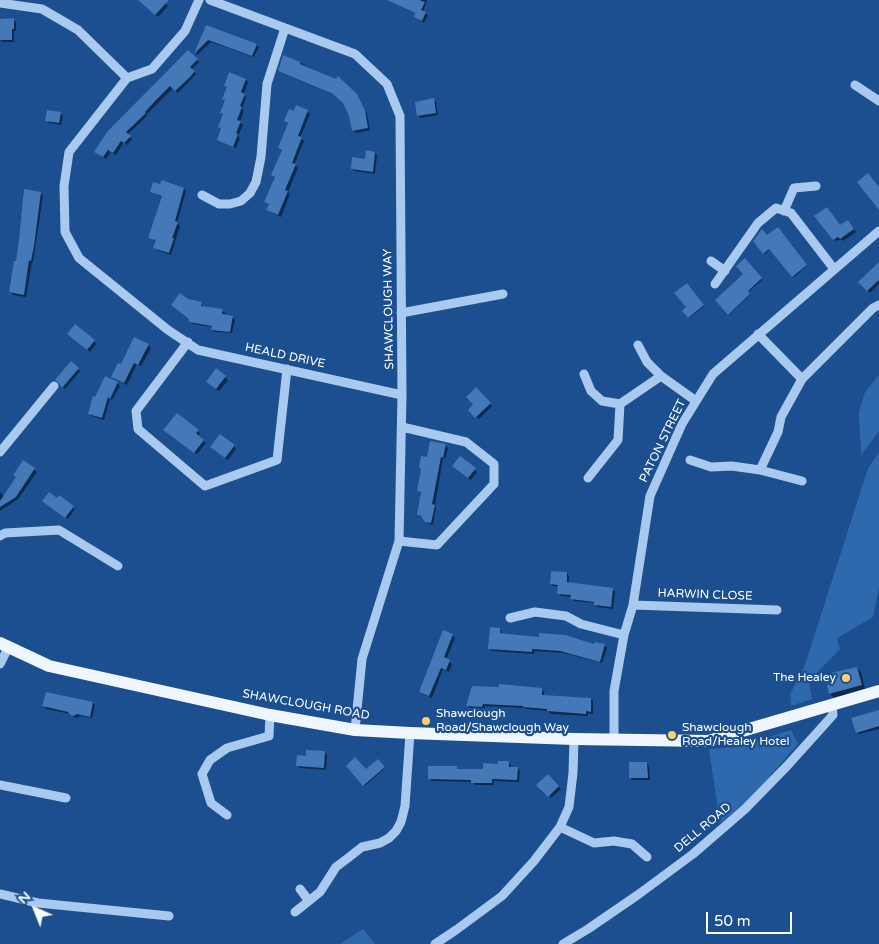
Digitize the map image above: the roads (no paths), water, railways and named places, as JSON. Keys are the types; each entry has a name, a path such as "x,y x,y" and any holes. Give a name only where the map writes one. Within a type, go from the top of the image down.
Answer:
{"main road":[{"name":"SHAWCLOUGH ROAD","path":"4,645 49,666 270,716 355,730 410,733 574,739 708,741 879,691"}],"street":[{"path":"0,3 40,4 78,30 127,78 152,69 185,30 199,0"},
{"name":"SHAWCLOUGH WAY","path":"210,0 355,54 387,84 400,116 402,394 400,541 362,659 355,730"},
{"path":"202,195 219,204 230,204 241,201 250,193 256,182 261,157 267,84 285,28"},
{"name":"HEALD DRIVE","path":"127,78 69,152 64,186 65,232 79,258 168,330 198,350 402,394"},
{"path":"856,85 879,101"},
{"path":"784,211 794,188 816,186"},
{"path":"715,284 758,223 776,208 791,213 834,269"},
{"name":"PATON STREET","path":"614,740 614,691 624,635 632,605 650,496 682,424 713,374 879,231"},
{"path":"711,260 725,271"},
{"path":"401,314 503,294"},
{"path":"760,470 778,432 782,418 802,379 879,305"},
{"path":"758,334 802,379"},
{"path":"188,342 136,411 138,430 205,486 277,460 287,370"},
{"path":"638,345 647,362 661,376 696,401"},
{"path":"584,374 591,391 602,401 620,404 661,376"},
{"path":"0,452 54,386"},
{"path":"588,478 618,440 620,404"},
{"path":"400,541 437,545 494,484 494,464 466,442 402,427"},
{"path":"690,460 711,467 732,466 760,470 802,481"},
{"path":"0,536 5,532 59,530 118,566"},
{"name":"HARWIN CLOSE","path":"632,605 777,610"},
{"path":"510,618 535,612 566,616 581,624 624,635"},
{"path":"0,664 4,645"},
{"name":"DELL ROAD","path":"563,944 603,919 680,864 745,809 832,715 832,705"},
{"path":"227,815 211,803 202,774 210,760 227,748 269,736 270,716"},
{"path":"295,912 326,884 336,867 362,847 389,838 401,822 405,806 410,733"},
{"path":"435,944 502,896 534,861 560,827 569,807 574,739"},
{"path":"0,785 66,798"},
{"path":"560,827 594,843 614,841 632,844 647,857"},
{"path":"300,889 309,901"},
{"path":"0,894 38,902 169,916"}],"place":[{"name":"The Healey","path":"846,678"},
{"name":"Shawclough Road/Shawclough Way","path":"426,721"},
{"name":"Shawclough Road/Healey Hotel","path":"672,735"}]}
